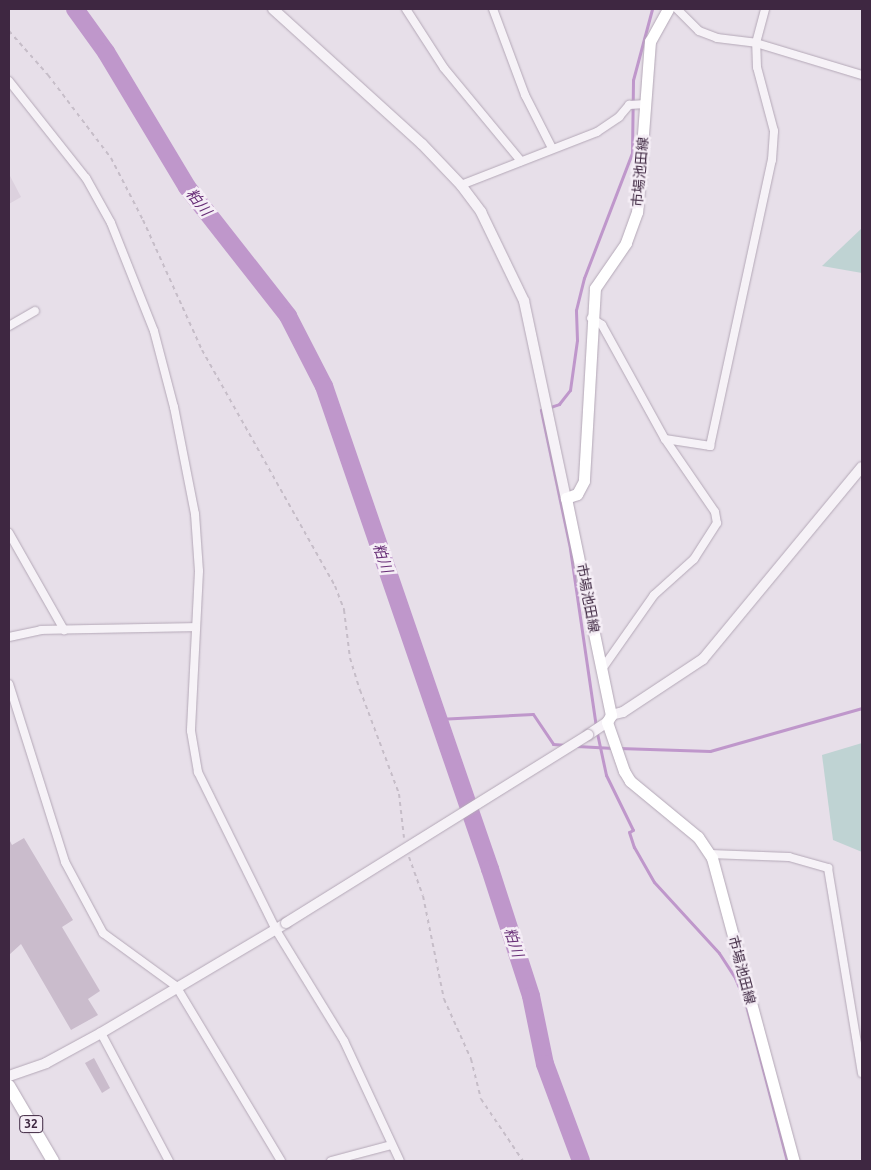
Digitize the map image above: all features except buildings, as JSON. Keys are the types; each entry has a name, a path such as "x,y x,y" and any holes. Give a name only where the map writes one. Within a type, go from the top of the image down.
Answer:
{"main road":[{"name":"市場池田線","path":"668,9 650,41 637,212 626,243 595,288 591,318 584,481 577,494 566,498 602,670 609,718 630,780 698,838 710,854 794,1161"},
{"name":"32","path":"9,1086 53,1161"}],"street":[{"path":"273,9 422,144 461,184 481,212 524,302 566,498"},
{"path":"406,9 444,68 520,161"},
{"path":"493,9 525,95 552,148"},
{"path":"677,9 699,30 718,38 756,43 862,75"},
{"path":"665,439 710,446 772,160 774,131 757,67 756,43 765,9"},
{"path":"9,82 86,178 111,223 154,331 174,407 196,514 199,571 191,731 198,772 276,930 344,1041 400,1161"},
{"path":"461,184 597,132 619,118 629,105 646,104"},
{"path":"9,326 35,311"},
{"path":"591,318 602,325 665,439 715,512 717,523 694,559 665,582 654,595 602,670"},
{"path":"9,1076 46,1062 101,1033 176,986 276,930 588,735 609,718 623,712 703,659 862,467"},
{"path":"9,533 64,630"},
{"path":"9,637 41,630 196,627"},
{"path":"9,684 65,862 103,933 176,986 281,1161"},
{"path":"710,854 789,857 828,868 862,1073"},
{"path":"101,1033 169,1161"},
{"path":"331,1161 391,1145"}],"path":[{"path":"9,31 48,75 111,158 143,220 202,350 335,586 344,610 350,658 360,690 400,794 400,821 406,847"},
{"path":"408,856 429,918 444,999 471,1059 481,1099 523,1161"}],"shaded area":[{"path":"9,174 21,197 9,204"},
{"path":"862,228 862,273 822,266"},
{"path":"862,743 862,852 833,840 822,755"}],"waterway":[{"name":"粕川","path":"75,9 106,52 187,187 288,316 324,386 490,869 531,996 545,1064 581,1161"},
{"path":"596,727 570,548 541,410 559,404 570,390 577,340 576,310 584,278 632,153 633,80 652,9"},
{"path":"619,748 710,751 862,708"},
{"path":"438,719 533,714 553,744 566,745"},
{"path":"597,733 606,775 633,830 629,832 634,847 654,882 719,953 735,978 745,1001 787,1161"},
{"path":"577,746 613,748"}]}
